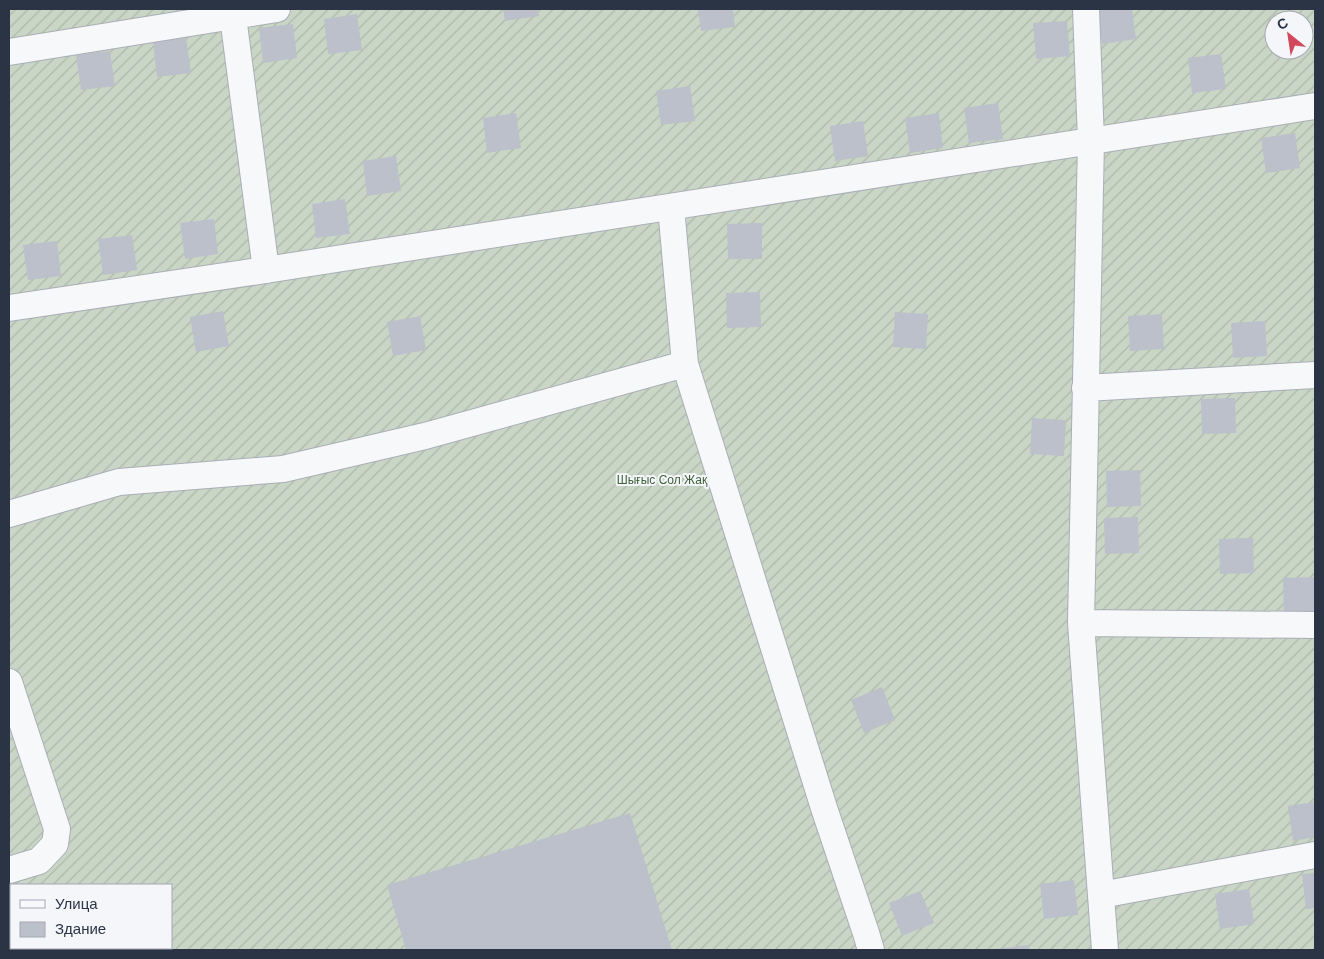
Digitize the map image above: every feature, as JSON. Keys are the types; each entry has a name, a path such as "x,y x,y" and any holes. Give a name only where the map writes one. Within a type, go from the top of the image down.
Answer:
{"street":[{"path":"9,52 68,44 233,12 277,9"},
{"path":"1086,9 1090,142 1081,623 1105,950"},
{"path":"233,12 266,270"},
{"path":"9,308 266,270 1315,106"},
{"path":"672,207 685,364 824,808 871,950"},
{"path":"9,514 119,482 283,469 426,436 685,364"},
{"path":"1086,388 1315,375"},
{"path":"1081,623 1315,625"},
{"path":"9,682 57,829 54,844 40,861 9,870"},
{"path":"1101,895 1315,855"}],"green space":[{"name":"Шығыс Сол Жақ","path":"9,9 1315,9 1315,950 9,950"}],"building":[{"path":"503,9 538,9 539,16 505,21"},
{"path":"698,9 733,9 735,27 701,31"},
{"path":"1098,9 1132,9 1136,39 1102,44"},
{"path":"357,14 362,50 328,54 324,19"},
{"path":"1067,21 1070,56 1036,59 1033,23"},
{"path":"293,24 297,58 263,63 259,28"},
{"path":"186,38 191,73 157,77 153,42"},
{"path":"110,51 115,86 81,90 76,55"},
{"path":"1221,54 1226,89 1192,93 1188,58"},
{"path":"690,86 695,121 661,125 656,91"},
{"path":"998,103 1003,139 969,143 964,108"},
{"path":"516,113 521,148 487,153 483,118"},
{"path":"939,113 943,148 910,153 905,118"},
{"path":"863,121 868,156 835,161 830,126"},
{"path":"1295,133 1300,168 1266,173 1261,138"},
{"path":"396,156 401,191 367,196 363,161"},
{"path":"345,199 350,234 316,238 312,204"},
{"path":"214,219 218,254 185,259 180,223"},
{"path":"762,223 762,259 728,259 727,224"},
{"path":"132,235 137,270 103,275 98,239"},
{"path":"57,241 61,276 28,280 23,245"},
{"path":"760,292 761,327 727,328 726,293"},
{"path":"223,311 229,346 196,352 190,317"},
{"path":"895,312 928,314 926,349 893,347"},
{"path":"1162,314 1164,349 1130,351 1128,316"},
{"path":"420,316 426,350 393,356 387,322"},
{"path":"1265,321 1267,356 1233,358 1231,323"},
{"path":"1235,398 1236,433 1202,434 1201,399"},
{"path":"1032,418 1066,420 1064,456 1030,454"},
{"path":"1140,470 1141,506 1107,507 1106,471"},
{"path":"1138,517 1139,553 1105,554 1104,518"},
{"path":"1253,538 1254,573 1220,574 1219,539"},
{"path":"1315,577 1315,612 1284,613 1283,578"},
{"path":"882,687 895,720 864,733 851,700"},
{"path":"1315,802 1315,837 1293,841 1288,806"},
{"path":"630,813 672,950 406,950 387,885"},
{"path":"1315,873 1315,908 1306,909 1302,874"},
{"path":"1074,880 1078,915 1044,919 1040,884"},
{"path":"1249,889 1254,924 1220,929 1215,894"},
{"path":"920,891 934,923 902,936 889,903"},
{"path":"1029,945 1030,950 995,950 995,949"}]}
